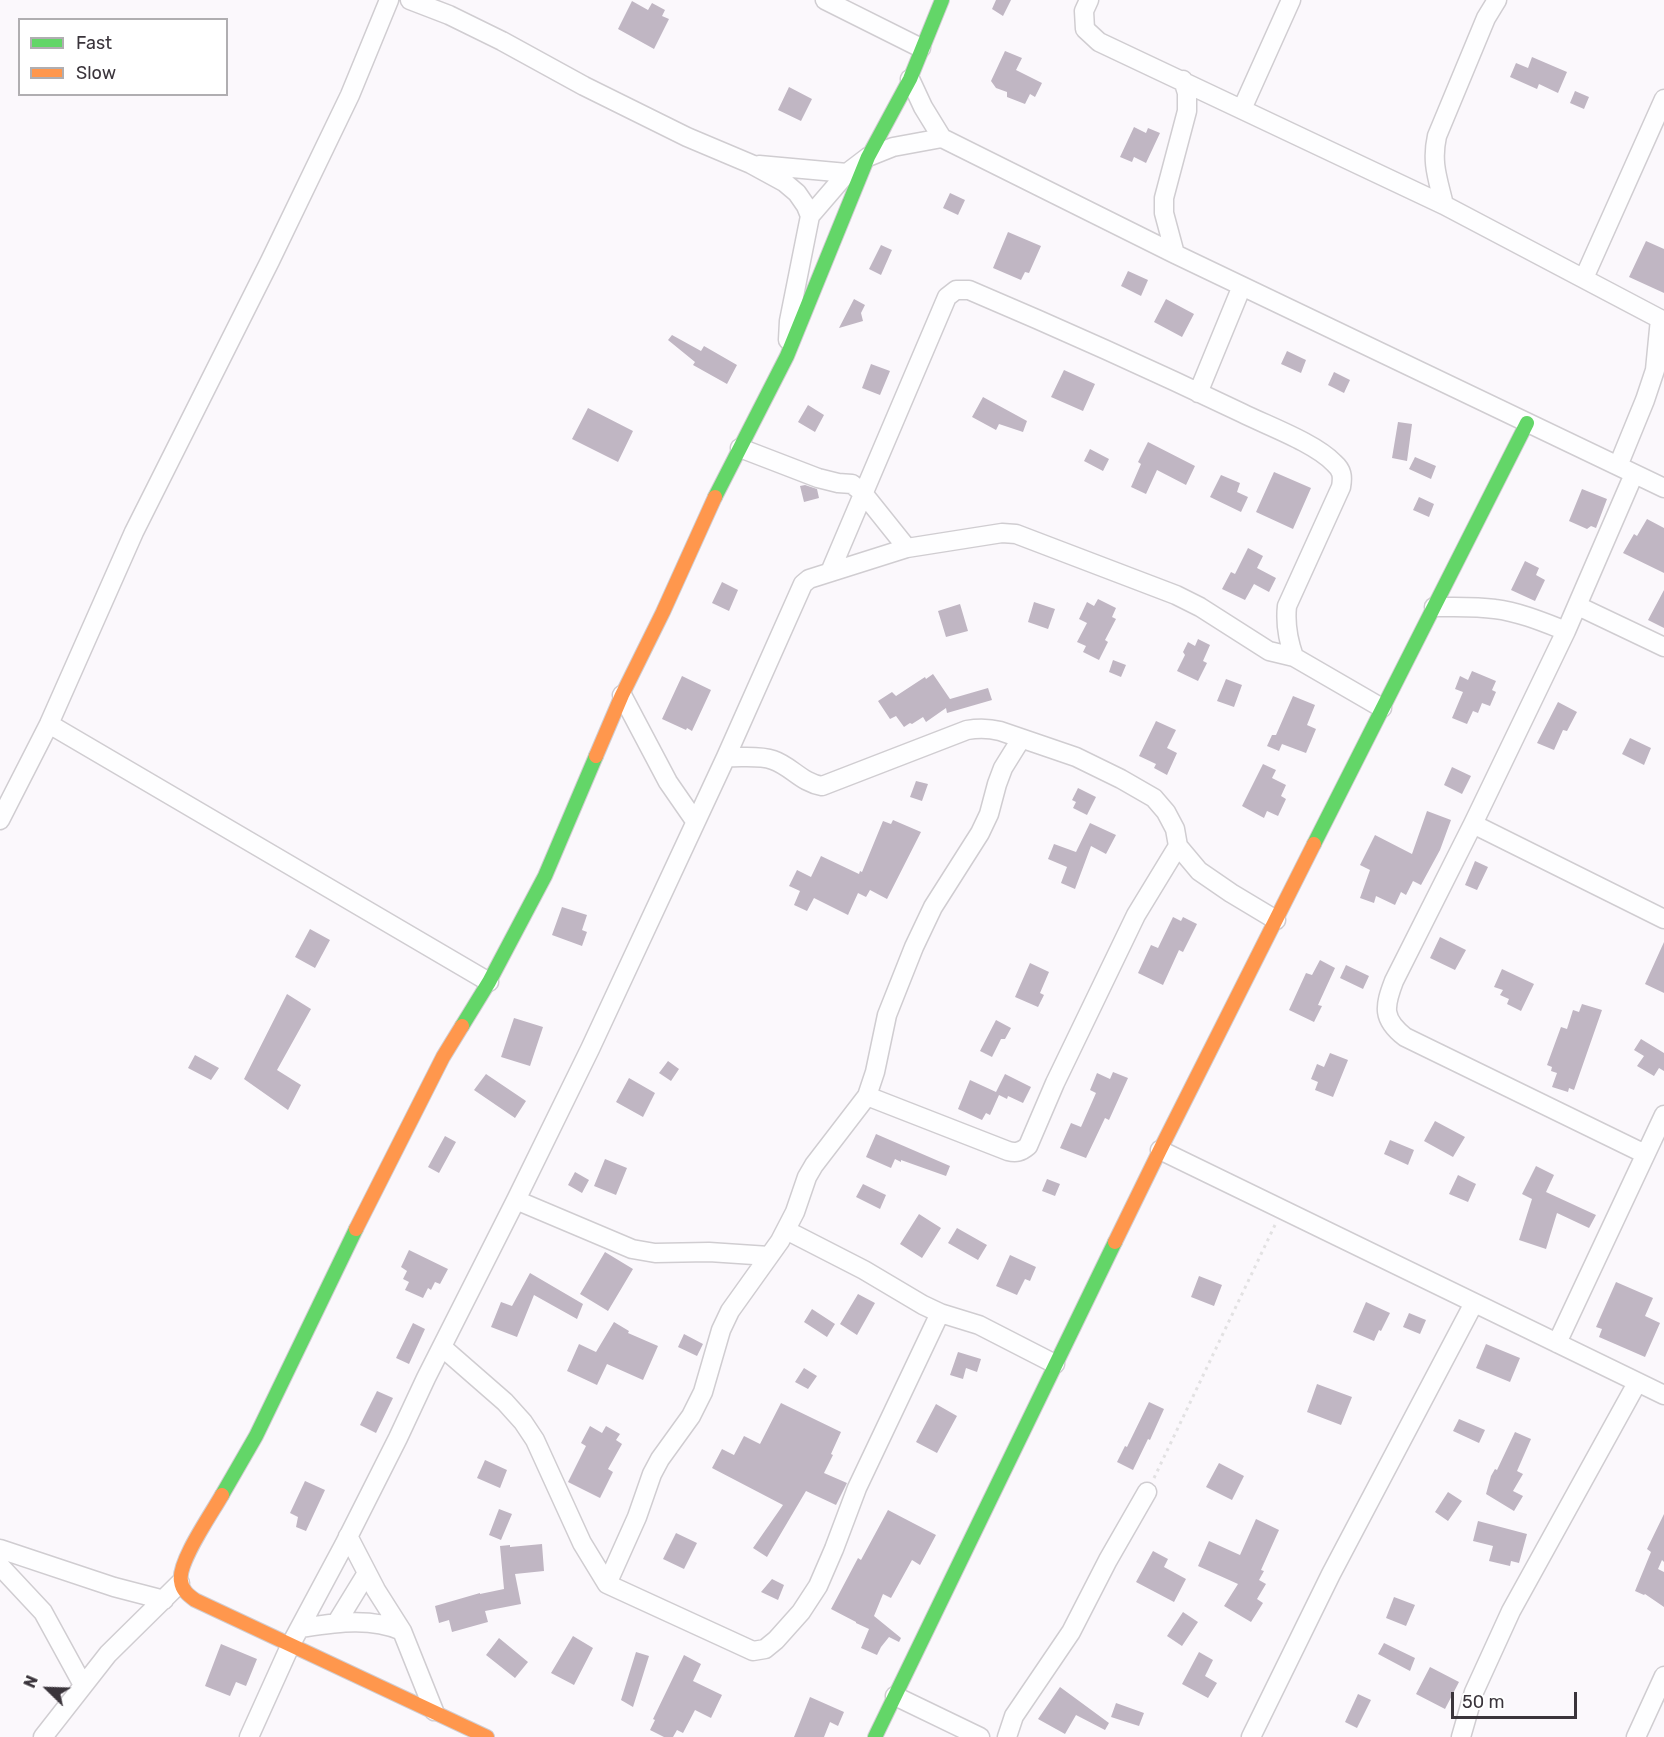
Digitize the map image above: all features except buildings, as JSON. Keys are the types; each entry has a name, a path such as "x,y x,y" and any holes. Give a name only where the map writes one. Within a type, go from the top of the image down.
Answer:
{"street":[{"path":"0,820 49,724 134,532 270,261 350,95 389,0"},
{"path":"410,0 449,15 502,41 584,86 687,137 751,164 784,182 797,193 810,216"},
{"path":"825,0 921,48"},
{"path":"487,1737 195,1600 184,1593 180,1583 180,1569 256,1436 443,1057 489,982 545,876 622,695 663,612 707,514 787,356 868,157 910,79 942,0"},
{"path":"1089,0 1084,10 1085,29 1099,42 1444,205 1662,320 1655,370 1618,466"},
{"path":"1242,109 1292,0"},
{"path":"1444,205 1434,163 1437,136 1477,38 1497,0"},
{"path":"910,79 923,107 942,138 1175,254 1664,488"},
{"path":"1175,254 1164,213 1164,198 1187,111 1187,93 1183,80"},
{"path":"1584,278 1664,99"},
{"path":"787,356 789,321 810,216 847,173 868,157 893,147 942,138"},
{"path":"751,164 847,173"},
{"path":"1198,393 1242,286"},
{"path":"830,572 947,297 956,290 969,290 1049,324 1311,446 1333,461 1343,477 1341,487 1287,606 1288,639 1294,657"},
{"path":"875,1737 1160,1150 1527,423"},
{"path":"740,448 818,478 852,484 863,493 907,548"},
{"path":"1634,474 1578,606 1394,981 1388,996 1387,1016 1405,1037 1645,1154"},
{"path":"249,1737 291,1644 348,1536 594,1039 726,758 803,584 809,579 907,548 986,535 1016,534 1176,595 1200,607 1269,651 1294,657 1382,708"},
{"path":"1578,606 1664,647"},
{"path":"1434,607 1496,609 1566,631"},
{"path":"622,695 668,783 695,821"},
{"path":"49,724 489,982"},
{"path":"726,758 773,760 805,781 822,786 967,730 989,728 1076,757 1154,798 1166,812 1175,829 1178,846 1199,871 1276,920"},
{"path":"607,1584 637,1517 652,1474 691,1416 703,1392 721,1330 730,1311 786,1230 814,1165 867,1096 875,1072 887,1015 914,947 933,907 980,833 989,813 1003,768 1021,739"},
{"path":"1473,824 1664,919"},
{"path":"867,1096 1008,1151 1022,1151 1028,1146 1055,1083 1136,915 1178,846"},
{"path":"1557,1343 1664,1115"},
{"path":"1160,1150 1664,1395"},
{"path":"516,1200 632,1249 655,1253 709,1252 769,1256"},
{"path":"786,1230 864,1270 923,1305 940,1313 979,1325 1055,1364"},
{"path":"1251,1737 1331,1574 1474,1303"},
{"path":"442,1347 505,1402 523,1422 535,1440 582,1543 607,1584 753,1651 765,1649 776,1640 801,1612 818,1586 857,1488 940,1313"},
{"path":"1461,1737 1474,1692 1511,1611 1637,1383"},
{"path":"1007,1737 1014,1716 1071,1632 1108,1560 1147,1492"},
{"path":"348,1536 376,1590 402,1630 434,1711"},
{"path":"0,1549 114,1587 164,1600"},
{"path":"0,1566 43,1612 83,1685"},
{"path":"337,1622 367,1573"},
{"path":"43,1737 108,1654 180,1583"},
{"path":"301,1628 337,1622 387,1624 402,1630"},
{"path":"1636,1737 1664,1676"},
{"path":"895,1696 980,1737"}],"path":[{"path":"1147,1492 1283,1210"}],"traffic: fast":[{"path":"715,497 787,356 868,157 910,79 942,0"},
{"path":"1314,844 1527,423"},
{"path":"462,1026 489,982 545,876 596,756"},
{"path":"222,1495 256,1436 356,1229"},
{"path":"875,1737 1115,1242"}],"traffic: slow":[{"path":"596,756 622,695 663,612 715,497"},
{"path":"1115,1242 1314,844"},
{"path":"356,1229 443,1057 462,1026"},
{"path":"222,1495 184,1562 181,1581 188,1594 195,1600 487,1737"}]}
